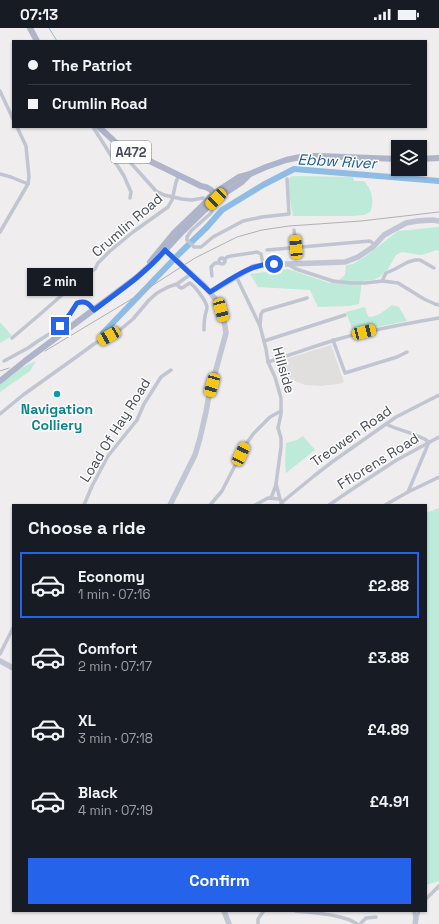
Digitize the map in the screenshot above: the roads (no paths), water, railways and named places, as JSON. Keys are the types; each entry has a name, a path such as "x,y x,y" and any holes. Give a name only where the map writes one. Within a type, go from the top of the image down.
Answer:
{"main road":[{"path":"30,28 37,40"},
{"name":"A472","path":"100,128 123,148 204,186 213,196"},
{"path":"0,381 146,270 157,259 164,248 213,196 239,177 286,160 305,156 391,159"},
{"path":"427,159 439,158"},
{"path":"213,196 242,182 250,174"},
{"path":"204,186 225,186"},
{"path":"210,292 253,267 263,264 345,262 358,257 375,245 384,235 406,223 433,220 439,221"},
{"path":"164,248 210,292 216,300 221,310 226,333 196,449 170,504"},
{"path":"0,661 12,667"},
{"path":"224,912 229,924"}],"street":[{"path":"0,91 12,117"},
{"path":"0,232 28,184 30,177 26,146 17,128"},
{"path":"93,128 124,176 130,192 130,198"},
{"path":"129,161 156,191 173,198 185,200 203,198"},
{"path":"0,174 28,184"},
{"name":"Crumlin Road","path":"12,338 85,275 96,269 98,263 110,251 133,232 168,207 173,198 179,175"},
{"path":"212,211 186,238 195,248 201,247 213,237 246,220 289,214 287,179"},
{"path":"294,230 296,247"},
{"path":"267,250 370,241 375,245"},
{"path":"212,276 211,267 219,263 223,264 224,260 230,256 257,252 261,254 263,264"},
{"path":"382,281 386,273 415,260 420,260 434,268"},
{"path":"289,264 296,269 332,281 351,283 382,281 398,283 424,299 439,305"},
{"path":"0,414 94,344 121,329 133,319 157,292 177,284 191,274"},
{"name":"Hillside","path":"236,276 260,326 268,362 275,377 281,398 281,411 278,428 282,447 276,484 281,502"},
{"path":"177,284 182,288 190,283 192,284 207,304 204,330"},
{"path":"260,326 261,314 263,311 307,298"},
{"path":"4,361 28,348 54,331 66,320 77,303 84,302 94,310"},
{"path":"264,341 345,315"},
{"path":"268,362 334,340 439,318"},
{"path":"334,340 345,373 397,357 407,352"},
{"name":"Load Of Hay Road","path":"84,504 108,456 137,420 144,404 161,377 171,370"},
{"name":"Treowen Road","path":"281,502 332,462 386,424 439,395"},
{"path":"211,504 225,486 246,444 254,432 270,417 281,411"},
{"path":"386,424 429,442 408,492"},
{"name":"Fflorens Road","path":"330,504 395,461 439,437"},
{"path":"387,504 439,477"},
{"path":"271,498 276,484"},
{"path":"257,504 268,498 281,502"},
{"path":"0,654 12,630"},
{"path":"427,898 439,886"},
{"path":"258,924 258,919 263,912"},
{"path":"309,912 336,916 352,920 357,924"},
{"path":"414,912 416,922"},
{"path":"416,922 419,912"},
{"path":"360,924 366,918 376,917"}],"waterway":[{"path":"49,28 56,40"},
{"name":"Ebbw River","path":"103,333 222,210 263,185 294,169 439,181"}],"railway":[{"path":"45,351 130,300 195,258 237,237 262,230 289,226 361,221 439,212"},
{"path":"0,371 9,368"}],"place":[{"name":"Navigation Colliery","path":"57,394"}]}
